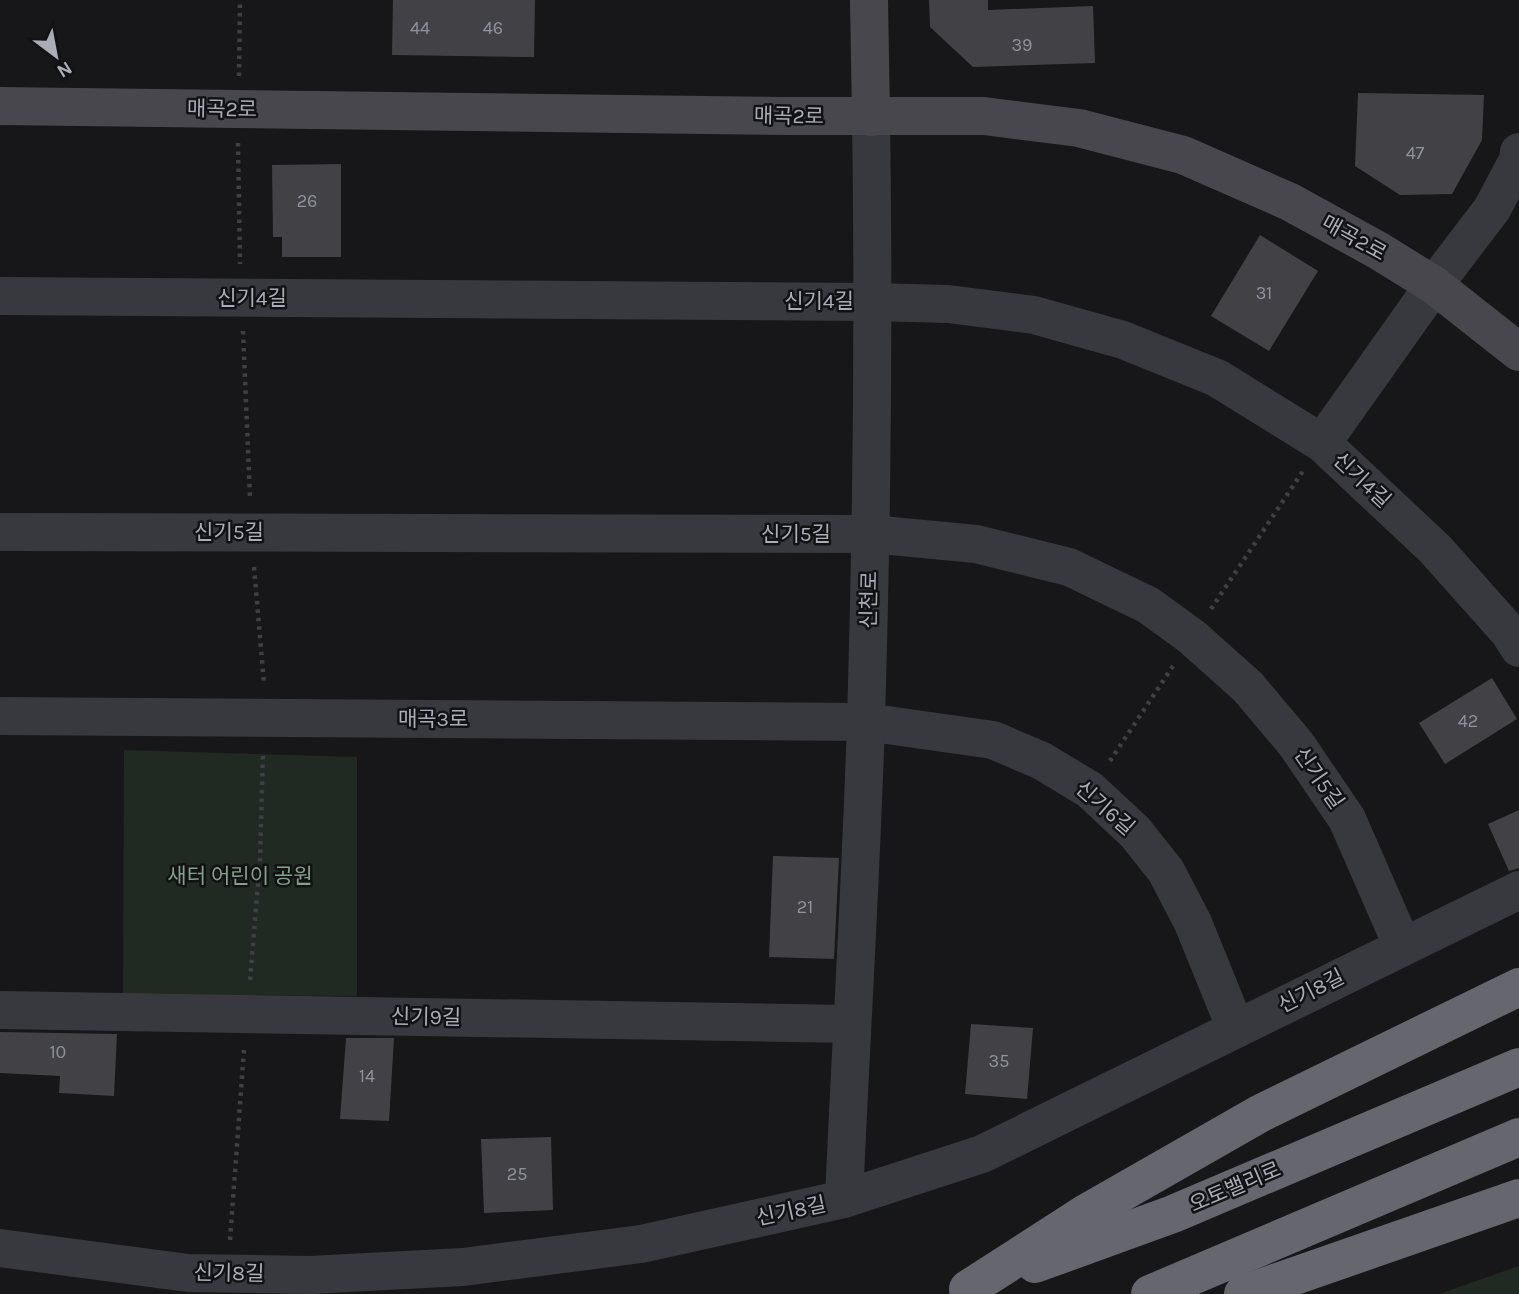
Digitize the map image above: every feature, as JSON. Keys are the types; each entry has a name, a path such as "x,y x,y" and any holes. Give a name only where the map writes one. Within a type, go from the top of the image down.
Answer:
{"highway":[{"path":"957,1292 1086,1213 1261,1113 1519,987"},
{"name":"오토밸리로","path":"957,1292 1173,1214 1519,1067"},
{"path":"1150,1294 1519,1137"},
{"path":"1243,1294 1519,1198"}],"street":[{"name":"신천로","path":"844,1199 866,722 870,534 873,302 869,0"},
{"name":"매곡2로","path":"0,106 871,117 984,116 1079,128 1183,155 1290,202 1434,285 1519,352"},
{"path":"1322,443 1434,285 1492,209 1518,160 1519,152"},
{"name":"신기4길","path":"0,296 873,302 948,304 1034,316 1123,340 1217,378 1322,443 1435,549 1509,632 1519,648"},
{"name":"신기5길","path":"0,531 870,534 976,544 1069,567 1148,605 1192,637 1248,687 1296,744 1347,819 1402,945"},
{"name":"매곡3로","path":"0,716 866,722"},
{"name":"신기6길","path":"866,722 993,740 1042,761 1090,790 1135,832 1166,871 1193,923 1236,1029"},
{"name":"신기8길","path":"0,1248 188,1273 310,1275 463,1267 641,1244 844,1199 982,1154 1402,945 1519,890"},
{"name":"신기9길","path":"0,1010 851,1024"}],"path":[{"path":"239,83 240,0"},
{"path":"238,135 240,268"},
{"path":"242,323 250,499"},
{"path":"254,565 264,695"},
{"path":"248,993 260,860 264,740"},
{"path":"228,1273 244,1045"}],"green space":[{"name":"새터 어린이 공원","path":"124,750 357,757 357,996 123,995"},
{"path":"1519,1266 1519,1294 1439,1294"}],"building":[{"path":"393,0 535,0 534,57 392,55"},
{"path":"929,0 988,0 988,10 1093,6 1095,63 973,67 930,27"},
{"path":"1358,93 1484,95 1482,140 1452,194 1400,195 1355,166"},
{"path":"341,164 341,257 282,257 282,237 273,237 272,165"},
{"path":"1260,235 1318,271 1269,351 1211,316"},
{"path":"1492,678 1517,719 1445,764 1419,723"},
{"path":"1519,810 1519,868 1509,871 1488,824"},
{"path":"773,856 839,858 834,959 769,957"},
{"path":"971,1024 1033,1028 1027,1099 965,1094"},
{"path":"0,1032 117,1034 114,1096 59,1093 60,1076 0,1073"},
{"path":"346,1038 394,1038 389,1121 340,1119"},
{"path":"551,1137 553,1210 484,1213 481,1139"}]}
